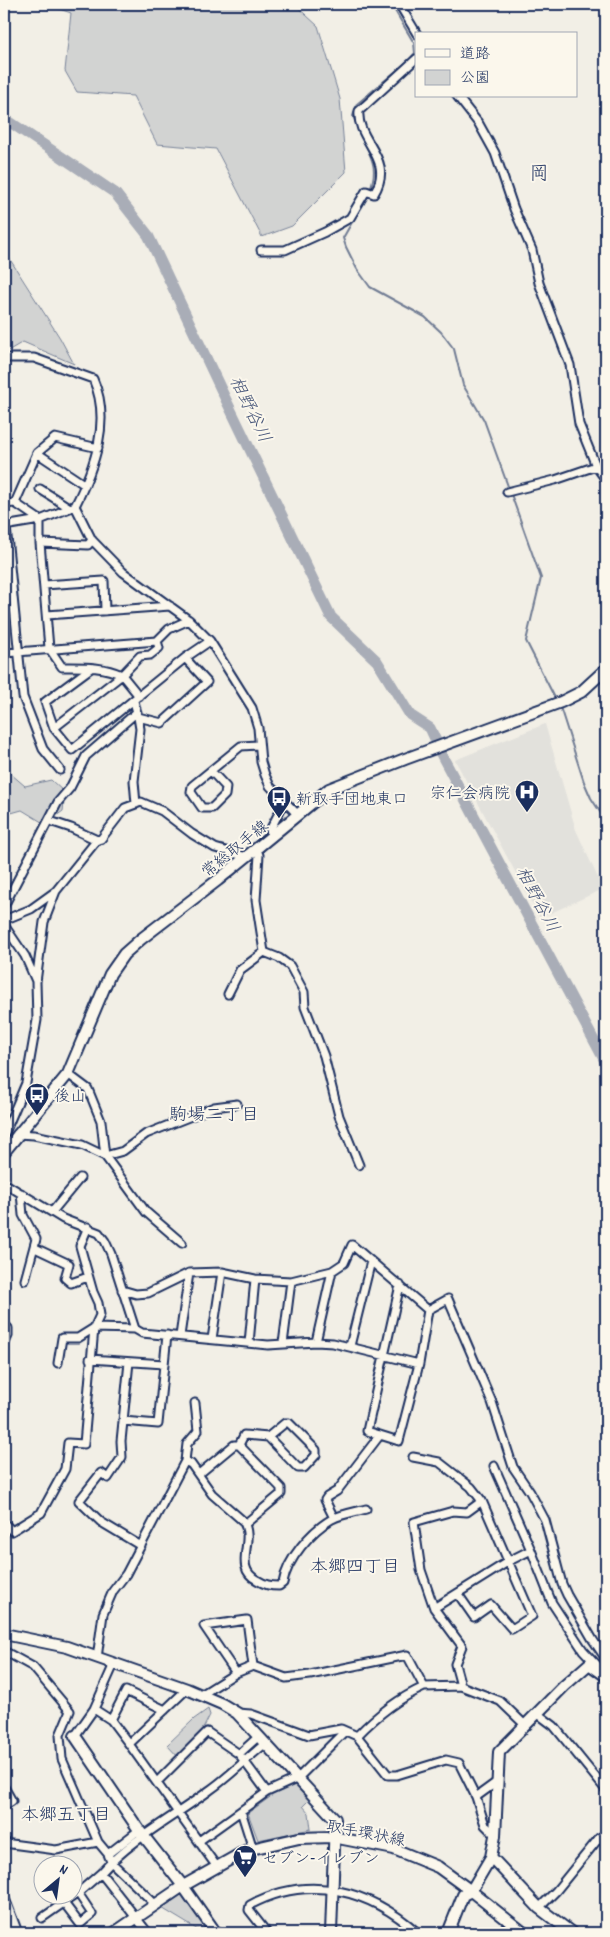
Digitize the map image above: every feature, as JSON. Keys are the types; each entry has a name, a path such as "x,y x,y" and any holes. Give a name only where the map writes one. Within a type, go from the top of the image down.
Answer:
{"street":[{"path":"399,4 416,32"},
{"path":"261,250 285,250 325,232 350,218 366,191 374,194 379,185 381,171 379,160 358,120 359,111 415,60"},
{"path":"459,98 479,124 495,153 514,209 532,250 540,283 570,365 579,424 596,466 606,480"},
{"path":"4,358 34,358 93,379 100,393 101,417 98,448 85,485 72,507 40,520 5,526 23,697 43,749 60,770"},
{"path":"15,503 38,453 55,438 98,448"},
{"path":"38,453 85,485"},
{"path":"510,491 555,480 596,466"},
{"path":"40,489 72,507 92,540 123,572 189,620 210,641 252,708 258,728 258,745 265,775 270,786 298,815"},
{"path":"4,504 15,503 40,520"},
{"path":"40,520 40,543 50,648 62,667 91,667 110,670 122,676 136,698 140,729 134,781 136,804"},
{"path":"40,543 88,545 92,540"},
{"path":"44,585 104,581 105,611"},
{"path":"47,615 170,606"},
{"path":"4,653 157,641 169,629 189,620"},
{"path":"54,728 122,676 140,656 150,655 159,648 157,641"},
{"path":"91,667 44,702 54,728 72,750 185,658 210,641"},
{"path":"138,715 162,723 207,682 185,658"},
{"name":"常総取手線","path":"4,1152 68,1074 110,974 124,954 141,939 247,858 321,795 337,785 572,698 591,685 606,668"},
{"path":"4,906 50,821 58,802 70,788 86,756 138,715"},
{"path":"211,771 226,787 225,795 212,808 202,808 191,792 192,786 241,746 258,745"},
{"path":"272,837 270,830 285,801"},
{"path":"4,920 31,909 56,891 125,808 140,802 162,811 192,834 215,848 247,858"},
{"path":"50,821 98,840"},
{"path":"258,849 259,872 256,900 264,952"},
{"path":"4,1135 26,1083 37,1020 36,982 44,922 56,891"},
{"path":"4,926 25,956 36,982"},
{"path":"228,994 240,970 264,952"},
{"path":"264,952 279,958 290,966 304,992 305,1007 324,1056 339,1116 359,1165"},
{"path":"68,1074 88,1088 101,1121 105,1156 146,1212 182,1243"},
{"path":"17,1134 34,1135 82,1146 105,1156 123,1151 146,1134 214,1107 236,1104"},
{"path":"52,1212 80,1178"},
{"path":"4,1183 63,1219 88,1227 98,1233 112,1254 135,1329"},
{"path":"21,1193 23,1216 36,1239 25,1280"},
{"path":"4,1523 12,1531 41,1513 65,1469 68,1443 84,1444 90,1359 94,1328 100,1315 80,1246 88,1227"},
{"path":"122,1290 136,1294 148,1294 189,1273 222,1272 255,1279 291,1281 332,1272 344,1263 352,1245 428,1310"},
{"path":"35,1248 69,1264 66,1278 71,1283 88,1277"},
{"path":"350,1346 371,1261"},
{"path":"212,1339 222,1272"},
{"path":"316,1342 332,1272"},
{"path":"180,1336 189,1273"},
{"path":"249,1343 255,1279"},
{"path":"283,1344 291,1281"},
{"path":"400,1285 366,1431 399,1441 419,1364 428,1310"},
{"path":"428,1310 448,1299 492,1402 513,1468 530,1492 545,1520 562,1584 593,1640 606,1659"},
{"path":"4,1325 8,1328 8,1336 4,1345"},
{"path":"58,1363 62,1338 78,1338 94,1328 135,1329 142,1333 249,1343 283,1344 316,1342 350,1346 419,1364"},
{"path":"124,1421 158,1424 167,1335"},
{"path":"90,1359 164,1364"},
{"path":"129,1362 122,1457 108,1478 101,1473 79,1501 101,1522 141,1546"},
{"path":"97,1658 102,1614 113,1591 126,1574 184,1461 187,1444 198,1431 195,1403"},
{"path":"239,1445 244,1435 268,1437 298,1468 304,1468 316,1455 316,1450 288,1423 285,1423 268,1437"},
{"path":"334,1518 326,1500 327,1497 337,1491 380,1435"},
{"path":"199,1474 234,1444 239,1445 281,1488 281,1494 245,1524"},
{"path":"413,1457 439,1462 471,1487 482,1501 532,1616 512,1629 491,1606 474,1617 458,1594"},
{"path":"184,1461 191,1464 212,1494 245,1524 247,1552 244,1568 249,1576 267,1586 279,1586 283,1583 285,1573 296,1554 318,1529 334,1518 366,1509"},
{"path":"494,1466 552,1603 583,1650 606,1676"},
{"path":"461,1686 455,1664 462,1646 434,1608 422,1570 414,1522 453,1511 467,1512 482,1501"},
{"path":"434,1608 509,1561 531,1550"},
{"path":"236,1673 204,1626 247,1620 253,1666"},
{"path":"4,1634 49,1642 97,1658 187,1689 222,1704 237,1713 335,1819 331,1933"},
{"path":"4,1651 32,1667 70,1712 60,1736 62,1760 98,1842 108,1854 111,1862 156,1904"},
{"path":"201,1696 236,1673 253,1666 286,1678 310,1675 407,1655 424,1687"},
{"path":"114,1664 94,1708 75,1736 141,1833 183,1886 216,1933"},
{"path":"448,1933 463,1895 471,1891 491,1857 496,1836 499,1752 589,1664 606,1676"},
{"path":"357,1736 378,1714 406,1695 424,1687 461,1686 500,1701 526,1726"},
{"path":"129,1744 187,1689"},
{"path":"111,1720 126,1691 165,1710"},
{"path":"94,1708 111,1720 217,1867"},
{"path":"237,1713 251,1714 309,1735 341,1729 357,1736 388,1776 446,1760 458,1763 476,1797 486,1824 496,1836"},
{"path":"538,1714 554,1726 606,1790"},
{"path":"198,1841 267,1792 298,1778 345,1731"},
{"path":"157,1782 207,1732 239,1754 267,1792"},
{"path":"108,1854 178,1812 211,1789 244,1760 263,1740"},
{"path":"239,1754 263,1740"},
{"path":"476,1797 498,1781"},
{"path":"4,1788 12,1800 4,1806"},
{"path":"241,1811 253,1848"},
{"path":"82,1890 141,1833"},
{"path":"539,1908 556,1891 599,1838 606,1834"},
{"name":"取手環状線","path":"114,1933 183,1886 246,1850 299,1838 334,1837 394,1849 438,1867 471,1891 516,1931"},
{"path":"4,1843 56,1850 98,1842"},
{"path":"491,1857 539,1908 572,1933"},
{"path":"101,1873 148,1933"},
{"path":"267,1933 249,1910 250,1905 266,1896 286,1890 315,1888 347,1892 364,1897 388,1910 418,1933"},
{"path":"65,1904 80,1924 92,1914 82,1899"},
{"path":"42,1918 63,1904"}],"shaded area":[{"name":"宗仁会病院","path":"545,724 576,830 603,889 540,918 455,760"}],"green space":[{"path":"45,4 294,4 318,26 340,99 346,172 292,226 262,237 216,149 157,144 133,96 77,92 65,71 71,13"},
{"path":"4,250 60,338 74,364 23,342 6,352 4,350"},
{"path":"4,768 25,786 51,780 65,793 63,811 45,824 22,810 4,815"},
{"path":"208,1709 210,1715 204,1727 205,1735 180,1759 167,1745 194,1719"},
{"path":"298,1784 312,1797 303,1806 309,1813 311,1829 258,1840 248,1813 273,1795"},
{"path":"183,1886 216,1933 203,1933 155,1904"}],"waterway":[{"path":"358,128 353,116 357,104 415,53 414,43 391,4"},
{"name":"相野谷川","path":"4,118 115,193 148,235 331,617 377,661 410,715 430,728 437,743"},
{"path":"362,137 374,169 373,182 370,189"},
{"path":"368,194 343,238 346,247 357,269 370,287 425,317 441,332 454,349 463,385 484,420 509,489"},
{"path":"511,494 541,578 526,641 556,700"},
{"path":"560,707 584,782 591,798 606,821"},
{"name":"相野谷川","path":"440,752 606,1063"}],"railway":[{"path":"4,1883 23,1933"}],"place":[{"name":"宗仁会病院","path":"527,813"},
{"name":"新取手団地東口","path":"279,819"},
{"name":"後山","path":"37,1116"},
{"name":"セブン-イレブン","path":"245,1878"}],"district":[{"name":"岡","path":"539,172"},
{"name":"駒場二丁目","path":"214,1114"},
{"name":"本郷四丁目","path":"355,1566"},
{"name":"本郷五丁目","path":"66,1814"}]}
